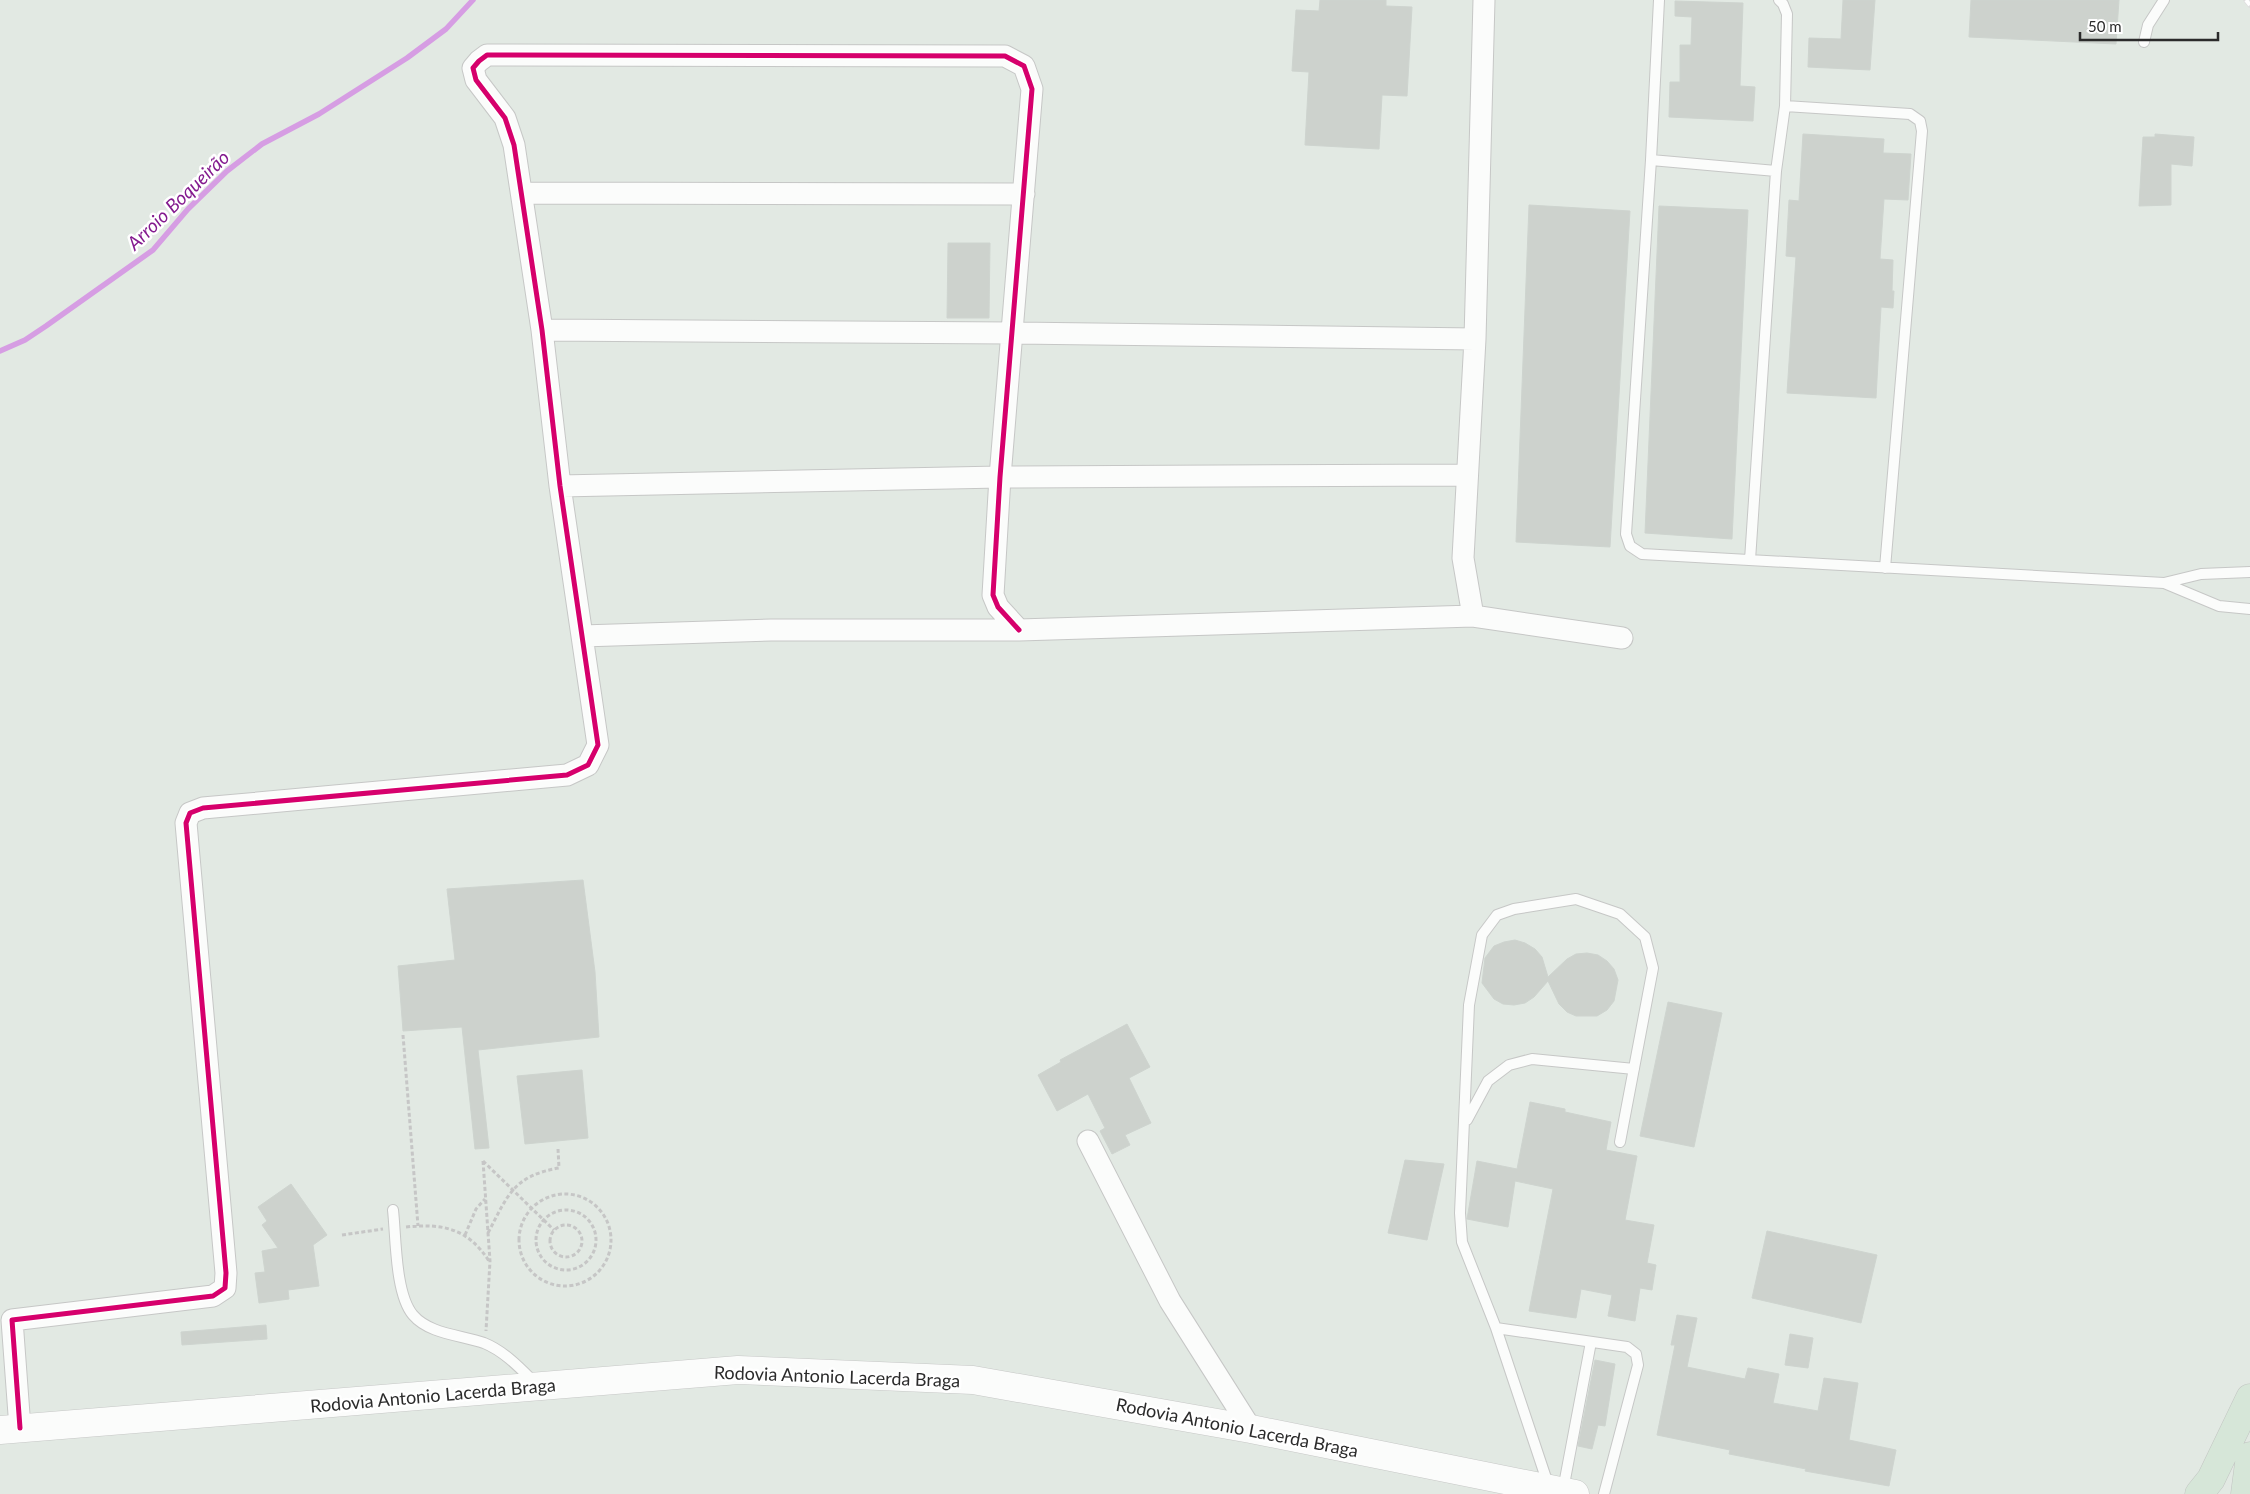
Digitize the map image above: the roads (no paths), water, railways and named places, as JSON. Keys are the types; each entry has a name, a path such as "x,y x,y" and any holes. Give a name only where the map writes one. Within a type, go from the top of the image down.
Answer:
{"highway":[{"path":"2199,1494 2211,1479 2250,1398"},
{"path":"2245,1494 2250,1456"}],"main road":[{"name":"Rodovia Antonio Lacerda Braga","path":"10,1429 539,1388 738,1370 973,1380 1251,1429 1563,1492"}],"street":[{"path":"1474,616 1463,558 1475,339 1484,0"},
{"path":"10,1429 12,1320 213,1296 225,1288 226,1273 186,823 190,813 204,808 567,775 588,765 598,745 560,486 542,330 514,145 505,118 476,80 473,68 478,61 487,56 1005,56 1024,66 1032,89 1000,477 993,595 998,607 1019,630"},
{"path":"522,193 1024,194"},
{"path":"542,330 1013,333 1475,339"},
{"path":"560,486 1000,477 1467,475"},
{"path":"582,636 771,630 1019,630 1474,616 1622,638"},
{"path":"1088,1141 1170,1301 1251,1429"}],"lane":[{"path":"1659,0 1651,160 1626,534 1630,546 1642,554 2164,583 2201,574 2250,572"},
{"path":"1750,560 1776,171 1785,106 1787,14 1783,4 1778,0"},
{"path":"2144,42 2148,25 2164,0"},
{"path":"1785,106 1910,114 1920,121 1922,131 1885,568"},
{"path":"1651,160 1776,171"},
{"path":"2164,583 2219,606 2250,609"},
{"path":"1563,1492 1462,1242 1460,1213 1466,1122 1470,1005 1482,935 1497,916 1514,909 1576,899 1620,914 1645,937 1653,968 1620,1142"},
{"path":"1466,1122 1488,1081 1509,1065 1532,1059 1634,1069"},
{"path":"394,1210 402,1287 412,1314 427,1326 486,1344 513,1361 539,1388"},
{"path":"1496,1328 1627,1347 1636,1354 1638,1365 1604,1494"},
{"path":"1563,1492 1591,1342"}],"waterway":[{"name":"Arroio Boqueirão","path":"0,351 25,340 153,250 188,209 227,171 262,144 319,114 407,58 446,29 473,0"}],"railway":[{"path":"2246,0 2250,5"}]}
